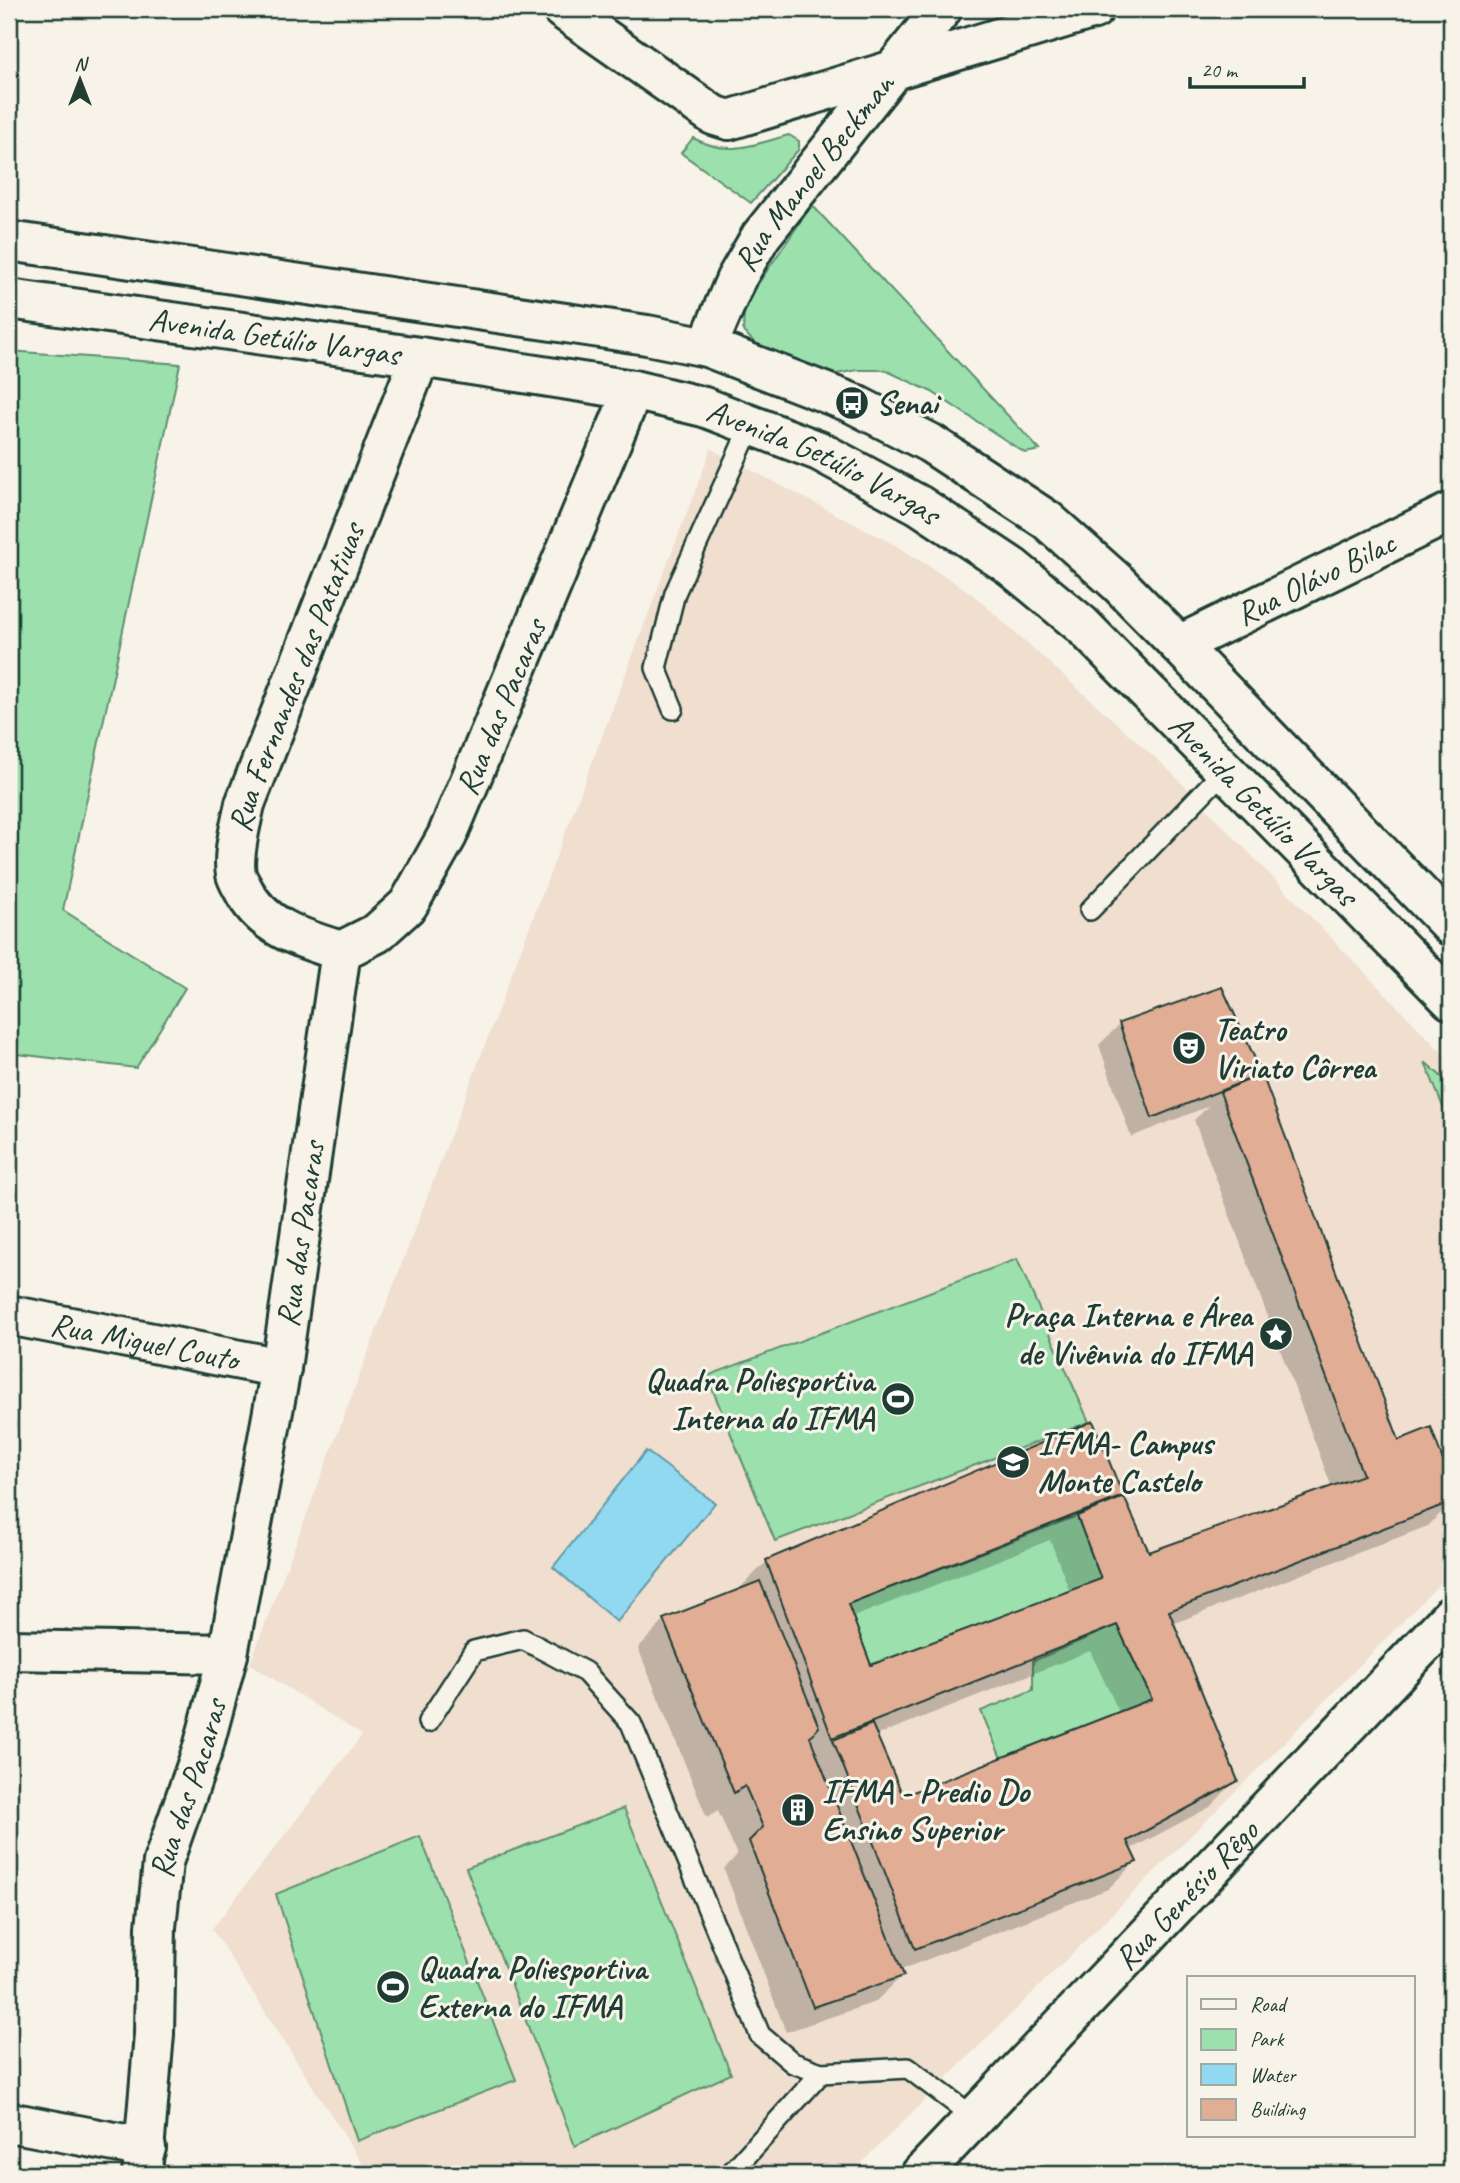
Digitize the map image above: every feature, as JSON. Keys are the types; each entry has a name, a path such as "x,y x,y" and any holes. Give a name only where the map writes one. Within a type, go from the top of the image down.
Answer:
{"street":[{"path":"564,9 713,115 739,118 1094,9"},
{"name":"Rua Manoel Beckman","path":"707,347 736,279 761,236 942,9"},
{"name":"Avenida Getúlio Vargas","path":"9,241 647,335 707,347 852,403 930,443 1047,520 1118,583 1451,926"},
{"path":"9,298 107,292 121,279 123,258"},
{"name":"Avenida Getúlio Vargas","path":"9,298 633,390 704,407 819,451 919,505 1012,566 1082,625 1451,1000"},
{"name":"Rua Fernandes das Patatiuas","path":"341,951 295,936 263,916 249,901 236,874 237,841 245,804 420,357"},
{"name":"Rua das Pacaras","path":"144,2161 154,2034 156,1927 163,1862 203,1748 228,1654 281,1368 341,951 377,933 408,905 447,836 633,390"},
{"name":"Rua Olávo Bilac","path":"1179,645 1451,512"},
{"name":"Rua Miguel Couto","path":"9,1315 281,1368"},
{"name":"Rua Genésio Rêgo","path":"921,2174 1451,1616"},
{"path":"9,1650 228,1654"},
{"path":"9,2122 144,2161"}],"lane":[{"path":"673,709 656,668 675,593 751,425"},
{"path":"1090,909 1225,770"},
{"path":"428,1722 474,1651 523,1639 586,1672 631,1723 760,2035 793,2063 821,2073 908,2068 975,2118"},
{"path":"730,2174 821,2073"}],"shaded area":[{"name":"IFMA- Campus Monte Castelo","path":"711,449 895,545 971,593 1171,772 1451,1062 1451,1572 1270,1757 850,2174 369,2174 212,1929 362,1735 250,1664"}],"green space":[{"path":"789,135 799,141 799,149 751,203 681,153 693,138 706,144 729,148"},
{"path":"812,205 1040,450 1025,453 932,392 885,370 858,370 836,374 755,343 743,331 744,312 749,297"},
{"path":"9,351 180,364 63,910 185,988 136,1068 9,1053 9,905 14,875 9,874"},
{"path":"1425,1062 1451,1085 1451,1127"},
{"name":"Quadra Poliesportiva Interna do IFMA","path":"1017,1259 1089,1422 775,1541 707,1376"},
{"path":"1077,1516 1101,1579 871,1665 848,1604"},
{"path":"1117,1625 1152,1699 1001,1758 981,1711 1033,1690 1033,1661"},
{"path":"624,1808 731,2074 575,2146 466,1868"},
{"name":"Quadra Poliesportiva Externa do IFMA","path":"420,1836 516,2080 357,2141 276,1894"}],"water":[{"path":"646,1451 715,1503 617,1622 553,1567"}],"building":[{"name":"Teatro Viriato Côrrea","path":"1222,987 1262,1074 1152,1118 1119,1023"},
{"path":"1262,1074 1399,1440 1431,1427 1451,1483 1451,1502 1169,1611 1238,1781 1127,1841 1137,1862 915,1949 833,1740 872,1724 903,1796 1152,1699 1117,1625 832,1738 766,1560 1093,1421 1123,1496 848,1604 871,1665 1101,1579 1077,1516 1124,1497 1149,1552 1363,1475 1220,1092"},
{"name":"IFMA - Predio Do Ensino Superior","path":"760,1581 819,1727 810,1737 904,1976 813,2007 749,1841 763,1827 745,1786 734,1793 663,1619"}],"place":[{"name":"Senai","path":"852,403"},
{"name":"Teatro Viriato Côrrea","path":"1189,1048"},
{"name":"Praça Interna e Área de Vivênvia do IFMA","path":"1276,1334"},
{"name":"Quadra Poliesportiva Interna do IFMA","path":"898,1399"},
{"name":"IFMA- Campus Monte Castelo","path":"1013,1462"},
{"name":"IFMA - Predio Do Ensino Superior","path":"798,1810"},
{"name":"Quadra Poliesportiva Externa do IFMA","path":"393,1987"}]}
